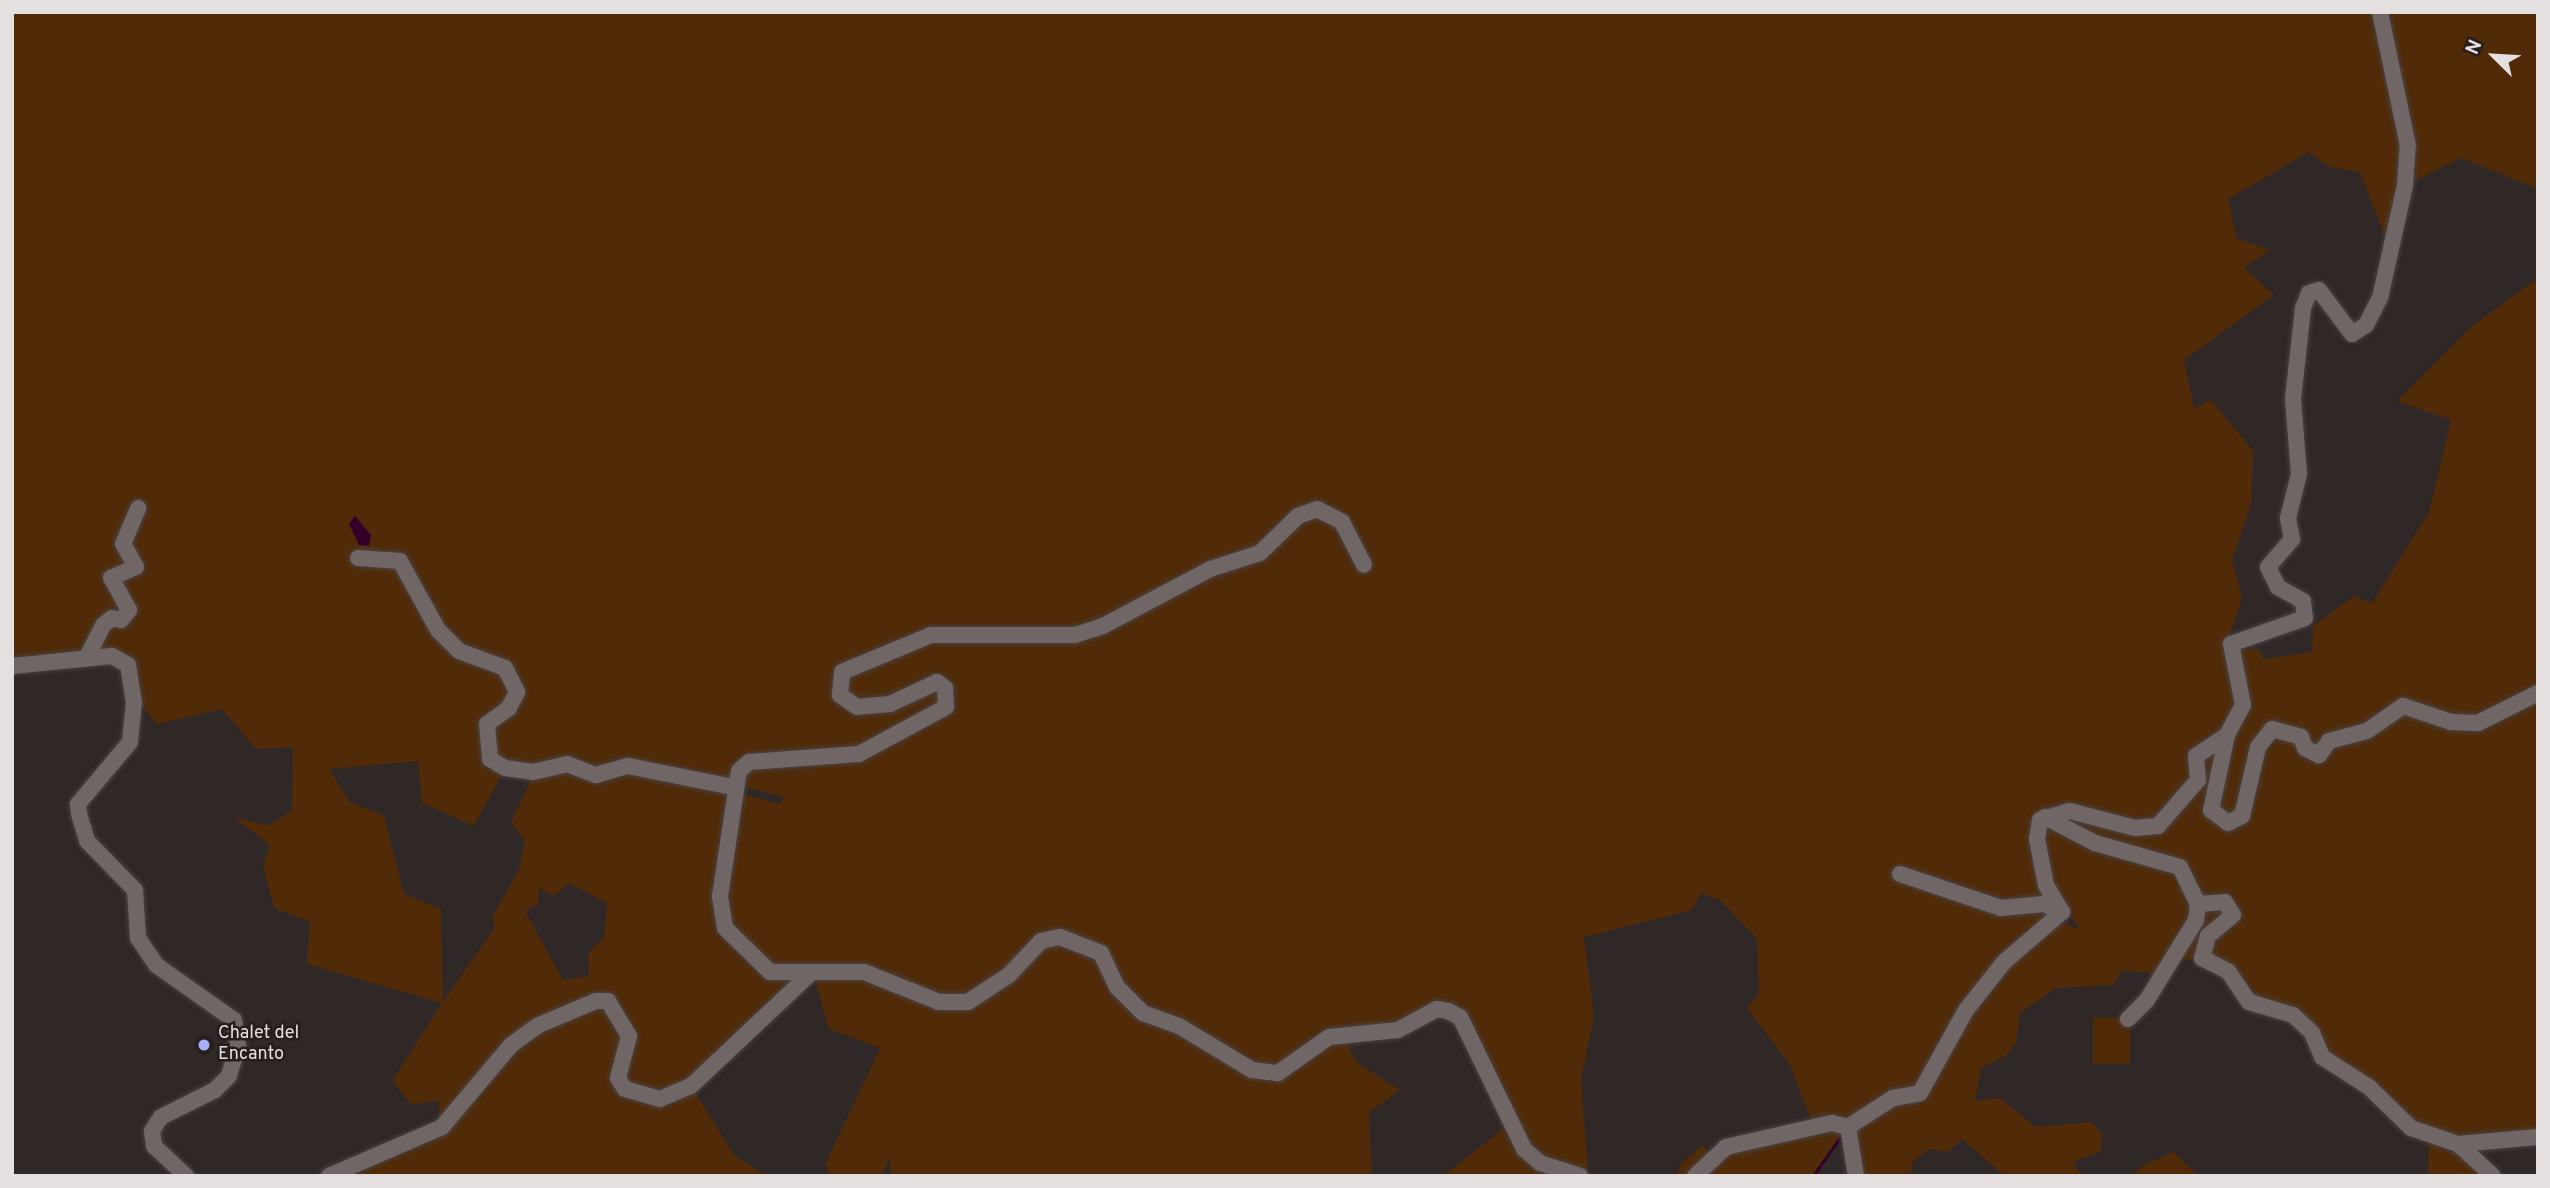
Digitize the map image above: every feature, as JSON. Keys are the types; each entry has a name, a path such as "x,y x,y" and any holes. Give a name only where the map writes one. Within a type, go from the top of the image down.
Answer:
{"street":[{"path":"2380,12 2408,146 2404,185 2379,298 2366,325 2352,334 2319,290 2309,293 2303,308 2293,399 2299,474 2288,519 2292,539 2267,567 2278,587 2303,601 2305,618 2231,644 2243,705 2227,735 2211,810 2228,823 2242,816 2258,747 2272,729 2301,737 2305,748 2319,755 2329,741 2367,731 2403,706 2451,722 2478,723 2538,693"},
{"path":"87,657 103,625 112,618 121,620 129,610 111,578 136,567 122,544 138,508"},
{"path":"1364,565 1342,522 1317,509 1298,516 1260,553 1210,569 1103,626 1075,635 931,635 842,672 837,682 840,695 857,707 890,704 937,682 945,688 946,707 859,754 749,762 733,787 720,896 725,928 770,972 864,972 939,1002 968,1002 1009,975 1041,941 1076,940 1101,953 1117,987 1143,1013 1179,1026 1252,1070 1278,1073 1329,1037 1398,1030 1437,1009 1448,1011 1460,1017 1524,1149 1540,1163 1580,1176"},
{"path":"358,558 400,561 438,630 459,651 505,668 517,692 509,708 487,724 490,759 533,772 567,764 596,775 628,766 733,787"},
{"path":"12,666 112,656 128,665 134,702 130,742 78,804 87,841 135,890 138,938 156,965 234,1020 238,1046 229,1076 215,1090 161,1117 152,1131 154,1146 186,1176"},
{"path":"2045,817 2070,811 2135,828 2158,826 2198,780 2196,756 2227,735"},
{"path":"2045,817 2095,843 2180,867 2198,904 2196,919 2147,1000 2128,1019"},
{"path":"2045,817 2039,852 2046,885 2062,912"},
{"path":"1900,874 2001,908 2044,904 2062,912"},
{"path":"2198,904 2231,907 2229,924 2208,936 2202,958 2228,971 2239,993 2292,1015 2312,1033 2322,1057 2369,1087 2411,1128 2458,1144 2493,1176"},
{"path":"1695,1176 1726,1147 1797,1129 1848,1127 1893,1098 1920,1093 1966,1010 2004,961 2062,912"},
{"path":"329,1176 442,1127 511,1045 539,1025 596,1001 608,1001 624,1018 629,1035 616,1067 625,1089 647,1097 675,1097 812,972"},
{"path":"1848,1127 1856,1176"},
{"path":"2458,1144 2538,1137"}],"shaded area":[{"path":"12,12 2376,12 2404,147 2388,244 2360,172 2330,167 2309,152 2228,199 2237,239 2270,250 2244,268 2274,295 2184,360 2194,408 2211,400 2253,451 2251,504 2232,561 2242,598 2225,649 2237,673 2239,704 2224,732 2193,754 2195,779 2157,822 2135,825 2070,807 2037,818 2033,839 2043,886 2056,905 2003,904 1909,873 1907,880 2000,911 2057,914 2003,958 1963,1008 1919,1089 1892,1095 1848,1123 1812,1123 1790,1065 1747,1008 1759,994 1757,939 1720,900 1701,893 1692,910 1584,937 1594,1016 1581,1079 1588,1173 1542,1160 1527,1147 1463,1014 1450,1007 1437,1004 1396,1026 1328,1034 1293,1063 1253,1066 1181,1023 1145,1010 1120,984 1104,951 1077,937 1040,938 1006,973 967,998 939,998 865,969 772,968 728,927 724,896 736,792 780,804 784,797 738,785 742,773 751,766 860,758 949,708 948,686 939,678 889,700 858,703 843,693 844,675 931,639 1075,638 1104,630 1211,573 1262,557 1300,519 1317,512 1339,524 1364,572 1370,570 1345,519 1316,505 1296,512 1258,551 1208,566 1102,623 1075,631 930,631 839,669 833,682 837,697 856,711 890,708 936,686 942,705 859,751 748,759 731,783 630,762 597,772 567,760 532,768 494,757 491,726 512,710 521,692 509,666 461,648 441,627 420,580 402,558 356,554 356,561 398,564 435,633 472,663 502,670 513,692 484,721 480,735 487,762 504,771 474,826 422,803 418,761 329,769 350,802 384,816 404,894 441,909 443,1002 495,927 492,917 519,869 525,841 511,822 533,776 567,768 596,779 630,769 729,790 717,896 721,929 746,960 769,975 801,978 689,1084 660,1095 628,1086 621,1077 633,1035 627,1017 610,998 595,997 537,1021 510,1041 440,1124 439,1101 411,1104 392,1081 442,1003 307,964 310,922 274,908 263,866 270,845 234,818 270,825 292,810 293,747 256,749 222,709 157,724 138,702 131,662 112,652 12,662","holes":["569,883 607,903 604,937 588,953 589,976 563,980 525,911 538,904 539,888 554,896"]},
{"path":"2384,12 2538,12 2538,189 2461,158 2408,184"},
{"path":"2538,278 2538,689 2477,719 2452,718 2416,703 2320,748 2271,726 2242,807 2233,818 2216,813 2230,737 2246,706 2232,650 2259,649 2263,659 2312,652 2313,626 2354,596 2372,603 2429,512 2451,420 2397,401 2471,327"},
{"path":"355,516 371,535 369,546 359,545 349,524"},
{"path":"2538,697 2538,1134 2432,1136 2325,1055 2315,1031 2251,998 2212,962 2206,946 2236,916 2200,899 2182,864 2096,839 2056,818 2070,814 2134,832 2182,805 2199,758 2222,742 2207,810 2236,824 2262,748 2274,732 2325,751 2404,709 2451,726"},
{"path":"2044,823 2177,870 2194,904 2192,918 2158,974 2123,970 2113,985 2056,988 2020,1013 2016,1042 2007,1055 1981,1068 1975,1101 2000,1098 2036,1127 2092,1122 2102,1135 2100,1152 2073,1162 2082,1176 2005,1176 1962,1139 1948,1152 1929,1149 1912,1162 1911,1176 1860,1176 1853,1129 1933,1085 1960,1029 2007,964 2061,922 2080,930 2049,883"},
{"path":"2201,907 2228,909 2199,959 2174,961"},
{"path":"1060,941 1088,948 1114,989 1278,1076 1344,1037 1356,1062 1400,1090 1369,1112 1372,1176 891,1176 890,1157 881,1176 832,1176 825,1165 880,1048 829,1029 814,976 864,976 968,1006 1027,955"},
{"path":"607,1005 625,1035 616,1067 639,1095 691,1086 734,1155 766,1176 339,1176 413,1146 540,1028"},
{"path":"2124,1017 2130,1022 2130,1064 2093,1064 2093,1018"},
{"path":"1508,1125 1561,1176 1443,1176"},
{"path":"1845,1130 1813,1176 1700,1176 1728,1151 1797,1132"},
{"path":"2429,1144 2456,1148 2485,1176 2428,1176"},
{"path":"1703,1145 1711,1155 1690,1176 1679,1176 1679,1165"},
{"path":"2174,1152 2198,1176 2132,1176 2142,1166"}],"waterway":[{"path":"1813,1176 1843,1133"}],"place":[{"name":"Chalet del Encanto","path":"204,1045"}]}
